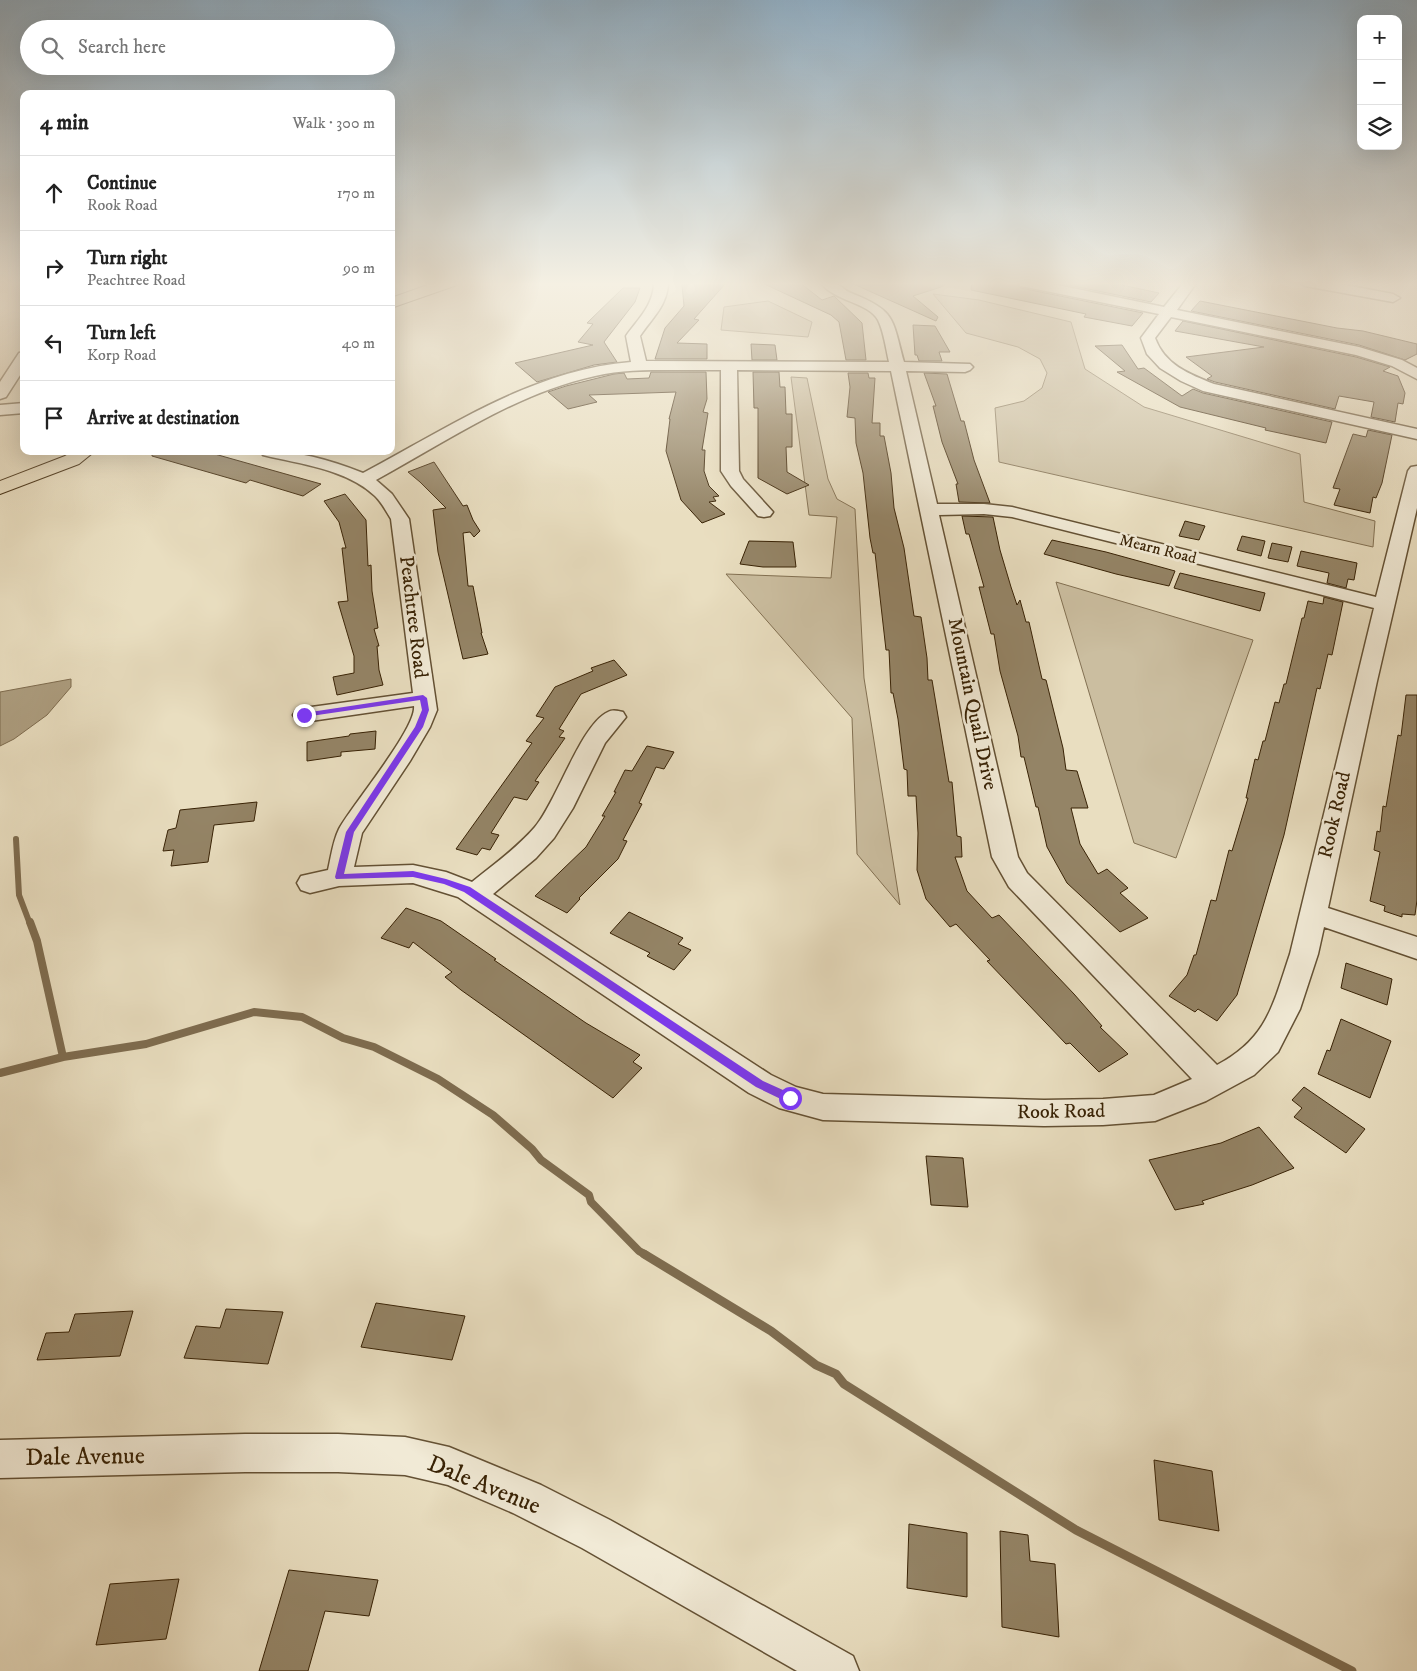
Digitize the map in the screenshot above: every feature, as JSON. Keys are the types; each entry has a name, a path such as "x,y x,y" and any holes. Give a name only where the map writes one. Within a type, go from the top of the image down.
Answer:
{"main road":[{"path":"49,468 65,455"},
{"path":"0,488 72,460 80,455"}],"street":[{"path":"637,360 638,366"},
{"name":"Mountain Quail Drive","path":"896,360 1005,857 1018,880 1214,1082"},
{"path":"1161,360 1190,380 1209,388 1417,434"},
{"path":"1388,360 1398,363 1417,374"},
{"path":"0,394 20,362"},
{"path":"364,479 521,396 561,380 593,372 638,366 965,367"},
{"path":"729,366 730,471 734,481 757,501 764,512"},
{"path":"0,410 20,408"},
{"path":"0,414 20,414"},
{"name":"Peachtree Road","path":"283,455 364,479 380,490 391,503 400,519 426,710 419,727 350,832 339,877"},
{"name":"Rook Road","path":"310,883 339,877 413,874 446,882 475,894 760,1084 790,1098 823,1108 949,1111 1112,1111 1155,1108 1214,1082 1243,1066 1268,1043 1286,1009 1304,954 1384,605 1410,531 1417,471"},
{"name":"Mearn Road","path":"929,510 984,509 1012,512 1384,605"},
{"path":"304,715 423,698"},
{"path":"475,894 531,848 554,821 594,739 604,726 615,717"},
{"path":"1312,913 1417,948"},
{"name":"Dale Avenue","path":"0,1459 245,1452 338,1453 405,1456 448,1466 528,1500 596,1534 838,1671"}],"shaded area":[{"path":"1040,360 1082,360 1085,369 1144,407 1300,454 1304,502 1375,521 1373,547 999,462 995,408 1024,401 1042,388 1047,373"},
{"path":"791,377 807,378 828,479 837,499 855,509 864,678 900,905 857,854 852,718 726,574 831,578 837,517 809,515"},
{"path":"1056,582 1253,640 1176,858 1134,843"},
{"path":"71,679 71,687 47,715 14,739 0,746 0,692"}],"building":[{"path":"528,360 616,360 617,362 594,365 537,382 515,363"},
{"path":"919,360 942,361 919,361"},
{"path":"1112,360 1132,360 1138,369 1144,368 1182,396 1193,389 1203,393 1332,422 1326,443 1265,430 1266,428 1180,407 1117,372 1125,371"},
{"path":"1190,360 1366,360 1390,367 1383,371 1398,376 1405,393 1403,404 1398,403 1395,422 1371,417 1374,402 1339,396 1335,409 1207,379 1212,376"},
{"path":"651,372 706,372 707,399 703,412 708,413 702,450 705,450 704,471 709,486 719,496 713,497 716,501 709,502 725,514 702,523 681,500 666,451 669,419 676,392 589,395 597,402 568,409 548,392 614,374 624,373 627,379 649,378"},
{"path":"753,372 779,372 780,387 785,387 786,414 792,414 792,447 786,447 787,472 809,485 787,494 758,478 758,408 754,408"},
{"path":"848,373 868,373 869,378 875,378 872,423 880,423 880,436 884,436 891,473 894,508 904,548 914,616 921,617 928,680 932,680 949,782 952,782 957,836 961,837 962,857 955,857 967,891 992,918 999,915 1074,994 1102,1026 1100,1027 1128,1054 1099,1072 1070,1043 1066,1044 987,961 990,960 956,924 950,927 926,899 917,870 916,796 908,796 907,770 904,769 898,719 893,693 891,693 889,650 886,650 875,553 873,553 870,538 863,473 856,443 855,418 847,417 850,387"},
{"path":"924,373 947,374 961,421 964,421 974,460 990,503 959,502 956,484 958,484 942,442 933,406 936,406"},
{"path":"1368,430 1392,435 1382,483 1376,498 1373,497 1370,513 1334,505 1340,489 1333,488 1353,434 1366,437"},
{"path":"218,455 321,484 303,496 250,480 246,483 152,456"},
{"path":"434,462 463,506 467,505 480,531 474,537 470,532 463,533 468,586 473,586 481,633 488,654 463,659 438,552 433,510 446,508 408,472"},
{"path":"345,494 366,520 368,566 371,565 372,591 378,628 374,629 379,646 377,646 379,670 383,685 337,695 333,677 354,673 354,656 338,602 348,601 342,548 346,548 339,522 324,501"},
{"path":"962,516 993,517 1011,587 1017,605 1020,600 1026,622 1029,622 1042,679 1046,680 1063,748 1066,770 1077,771 1088,808 1071,808 1080,844 1098,874 1107,869 1128,888 1120,893 1148,918 1120,932 1067,883 1047,847 1024,757 1021,757 1018,736 1000,671 994,634 991,634 979,587 984,587 969,534 966,534"},
{"path":"1185,521 1205,526 1199,540 1179,536"},
{"path":"1242,536 1265,541 1261,556 1237,550"},
{"path":"1052,540 1106,552 1175,571 1169,586 1116,574 1044,554"},
{"path":"749,541 793,542 796,567 763,567 740,564"},
{"path":"1272,543 1292,547 1288,562 1268,558"},
{"path":"1301,551 1357,563 1354,580 1348,579 1346,588 1327,583 1329,573 1297,566"},
{"path":"1180,573 1265,593 1260,611 1174,588"},
{"path":"1324,597 1343,602 1332,655 1328,654 1320,689 1317,688 1284,835 1237,995 1217,1021 1198,1009 1195,1012 1169,996 1187,975 1194,955 1196,955 1211,900 1216,901 1229,850 1232,851 1248,798 1246,798 1255,759 1258,760 1263,741 1265,741 1275,702 1279,703 1284,684 1286,684 1308,601 1323,604"},
{"path":"614,660 627,675 581,694 559,729 564,731 559,737 565,738 535,781 539,782 527,800 514,797 491,833 499,835 490,850 482,848 477,855 456,849 532,743 526,741 544,718 536,716 555,687 593,671 591,668"},
{"path":"1406,695 1417,695 1417,900 1415,915 1402,914 1402,917 1384,911 1385,906 1370,901 1380,852 1374,850 1377,831 1380,832 1383,806 1386,807 1398,735 1401,736"},
{"path":"376,731 375,749 341,752 341,756 307,761 307,742"},
{"path":"647,746 674,752 664,769 656,767 639,803 642,804 623,840 627,841 618,859 579,898 567,913 535,896 586,847 605,816 602,816 616,792 614,792 625,770 632,771"},
{"path":"257,802 254,821 214,825 208,862 171,866 174,850 163,851 168,830 176,828 180,810"},
{"path":"406,908 441,921 586,1023 640,1055 633,1062 642,1068 613,1098 461,990 445,977 452,972 413,942 409,948 381,938"},
{"path":"629,912 683,938 678,944 691,950 674,970 647,956 650,953 610,933"},
{"path":"1346,963 1392,979 1387,1005 1341,988"},
{"path":"1341,1019 1391,1041 1370,1098 1318,1074 1327,1050 1330,1051"},
{"path":"1304,1087 1365,1129 1346,1153 1294,1117 1302,1108 1292,1100"},
{"path":"1259,1127 1294,1168 1252,1185 1202,1201 1204,1204 1175,1210 1149,1160 1221,1143"},
{"path":"926,1156 963,1158 968,1207 931,1205"},
{"path":"376,1303 465,1316 452,1360 361,1347"},
{"path":"226,1309 283,1312 268,1364 184,1358 196,1326 220,1328"},
{"path":"133,1311 120,1356 37,1360 46,1333 69,1332 75,1314"},
{"path":"1154,1460 1212,1471 1219,1531 1159,1520"},
{"path":"909,1524 967,1533 967,1597 907,1588"},
{"path":"1000,1531 1028,1535 1030,1561 1055,1564 1059,1637 1002,1627"},
{"path":"289,1570 378,1580 369,1616 325,1611 308,1671 259,1671"},
{"path":"179,1579 166,1639 96,1645 110,1584"}],"waterway":[{"path":"16,839 19,895 30,924"},
{"path":"30,922 37,941 63,1057"},
{"path":"63,1057 146,1044 254,1012 302,1017 343,1038 374,1047 438,1079 493,1115 532,1149 541,1160 589,1195 591,1202 639,1251 646,1255"},
{"path":"0,1073 63,1057"},
{"path":"644,1254 771,1331 816,1365 836,1374 844,1384 1076,1530 1352,1671"}],"route":[{"path":"304,715 423,698 426,710 419,727 398,761 350,832 339,877 413,874 446,882 467,890 760,1084 790,1098"}]}
